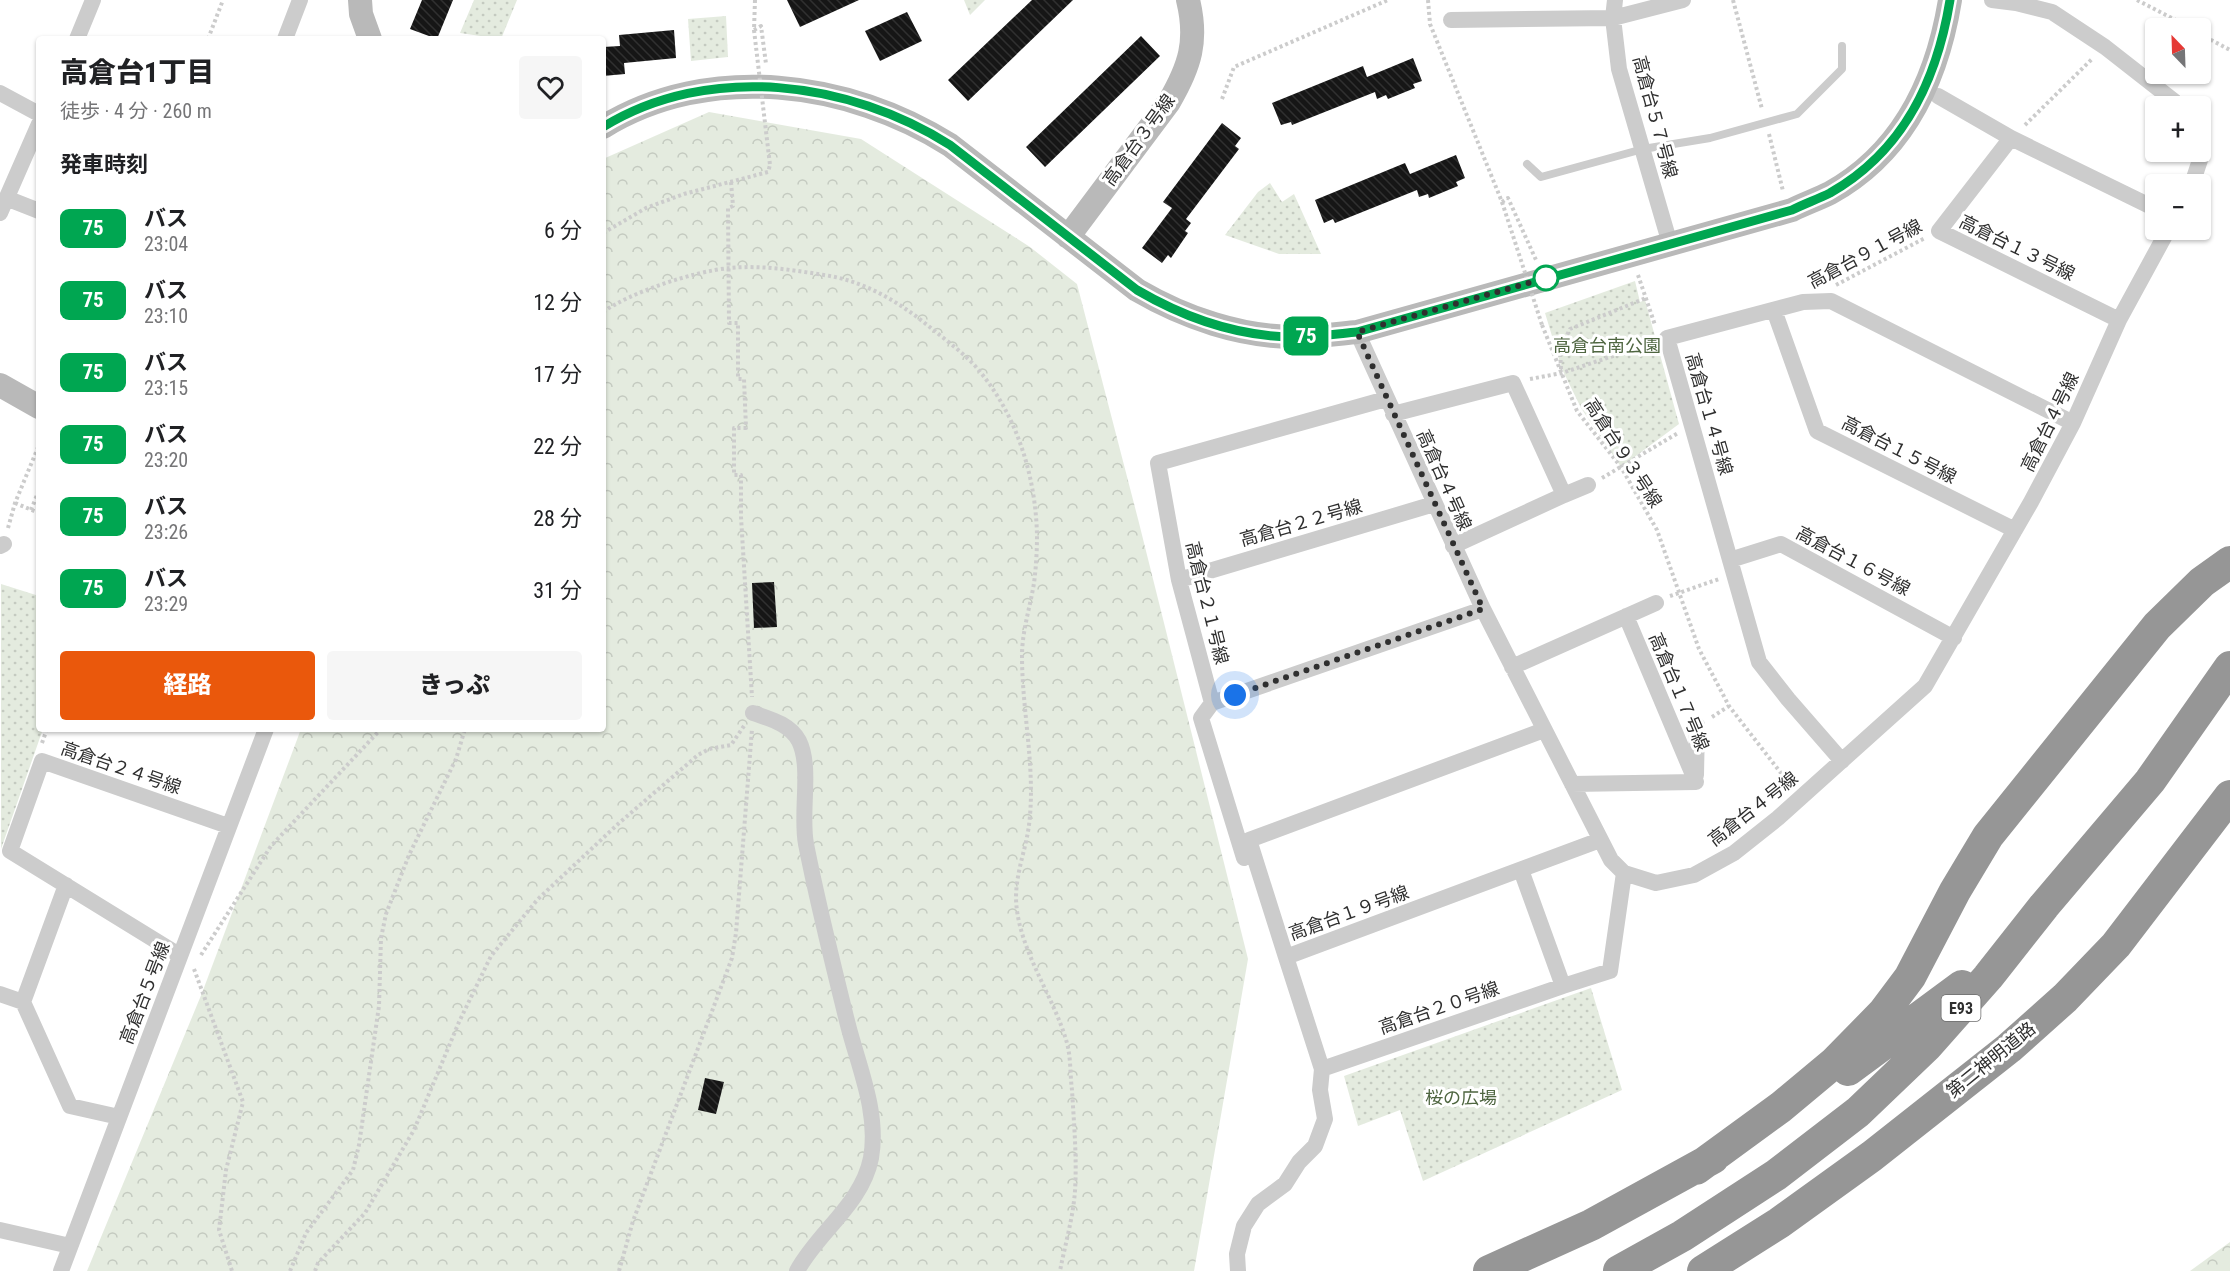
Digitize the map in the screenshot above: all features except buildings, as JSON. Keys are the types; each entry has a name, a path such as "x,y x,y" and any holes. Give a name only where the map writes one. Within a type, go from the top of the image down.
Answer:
{"highway":[{"path":"1696,1168 1781,1107 1835,1062 1883,1013 1910,977 1955,891 1988,836 2157,626 2202,582 2230,562"},
{"name":"E93","path":"1619,1271 1682,1236 1776,1175 1858,1112 1927,1046 1988,977 2044,906 2150,781 2230,667"},
{"name":"第二神明道路","path":"1703,1271 1779,1223 1872,1156 2008,1048 2066,998 2116,945 2230,796"},
{"name":"E93","path":"1489,1271 1591,1225 1696,1168 1788,1113 1960,987 2003,949 2044,906"}],"street":[{"path":"78,36 93,0"},
{"path":"286,36 300,0"},
{"path":"360,0 361,14 369,36"},
{"name":"高倉台３号線","path":"1068,237 1169,102 1181,82 1192,49 1193,19 1188,0"},
{"name":"高倉台５７号線","path":"1615,0 1613,18 1619,69 1670,244"},
{"path":"1451,20 1613,18 1683,0"},
{"path":"606,125 640,108 681,94 712,90 768,86 801,89 849,99 930,133 950,145 1137,290 1158,302 1198,319 1238,330 1296,337 1357,332 1792,210 1830,193 1869,165 1899,132 1922,97 1944,35 1950,0"},
{"path":"1992,0 2052,12 2105,47 2168,96"},
{"path":"0,93 36,112"},
{"path":"1938,96 2011,138 2145,204"},
{"path":"36,131 3,206 36,211"},
{"name":"高倉台１３号線","path":"2011,138 1939,231 2119,320"},
{"name":"高倉台４号線","path":"1357,332 1483,609 1600,840 1611,860 1624,873 1656,883 1694,874 1734,853 1801,798 1924,686 1954,638 2073,423 2119,320 2163,240"},
{"name":"高倉台１４号線","path":"1842,761 1788,699 1760,662 1667,338 1803,302 1831,302 2073,423"},
{"name":"高倉台１５号線","path":"1774,310 1817,431 2015,530"},
{"path":"1389,406 1513,383 1564,495"},
{"path":"0,385 34,404"},
{"name":"高倉台２１号線","path":"1212,703 1179,580 1158,463 1389,406"},
{"path":"1453,546 1588,485"},
{"name":"高倉台２２号線","path":"1179,580 1434,504"},
{"name":"高倉台１６号線","path":"1732,567 1781,544 1954,638"},
{"path":"1512,667 1656,603"},
{"path":"1260,876 1251,880 1201,717 1212,703 1483,609"},
{"name":"高倉台１７号線","path":"1626,616 1696,782"},
{"path":"753,713 784,725 798,740 801,750 804,761 802,822 806,843 831,957 868,1093 873,1127 871,1158 864,1181 797,1271"},
{"name":"高倉台１７号線","path":"1696,782 1697,725"},
{"name":"高倉台１９号線","path":"1544,730 1249,840 1286,957 1600,840"},
{"name":"高倉台５号線","path":"61,1271 265,732"},
{"name":"高倉台２４号線","path":"179,955 9,851 42,761 228,826"},
{"path":"1572,784 1696,782"},
{"path":"1521,870 1563,986"},
{"name":"高倉台２０号線","path":"1322,1069 1610,970 1624,873"},
{"path":"66,885 23,1002 70,1106 119,1117"},
{"path":"1238,1271 1237,1254 1244,1226 1258,1204 1285,1184 1299,1162 1315,1146 1325,1119 1320,1090 1322,1069 1286,957"},
{"path":"0,994 23,1002"},
{"path":"0,1230 70,1246"}],"lane":[{"path":"1527,164 1541,177 1643,148 1710,138 1797,114 1842,69 1842,46"}],"path":[{"path":"209,36 224,0"},
{"path":"606,231 646,208 684,194 768,172 770,165 754,30 755,0"},
{"path":"1222,99 1234,67 1388,0"},
{"name":"高倉台９３号線","path":"1428,0 1430,24 1502,202 1542,325 1577,411 1621,467 1656,530 1699,649 1729,706 1801,798"},
{"path":"1733,0 1784,192"},
{"path":"2137,0 2172,18"},
{"path":"754,30 761,26 766,64"},
{"path":"2211,40 2230,50"},
{"path":"2011,138 2105,47"},
{"path":"619,1271 633,1221 732,958 736,933 753,713 741,517 741,475 735,475 734,428 746,428 744,379 738,379 738,323 729,323 728,208 733,206 730,182"},
{"path":"1502,202 1508,198 1536,260"},
{"name":"高倉台９１号線","path":"1803,302 1939,231"},
{"path":"606,310 645,291 729,268 782,268 835,277 877,291 907,308 981,372 1003,405 1020,441 1030,482 1037,535 1034,583 1022,648 1031,772 1030,823 1019,868 1016,897 1022,930 1068,1045 1076,1142 1075,1194 1060,1271"},
{"path":"1637,272 1658,333 1667,338"},
{"path":"1562,373 1560,349 1570,329 1646,298"},
{"path":"1513,383 1562,373 1667,338"},
{"path":"1621,467 1691,425"},
{"path":"2,545 15,503 36,453"},
{"path":"31,510 36,498"},
{"path":"15,503 36,512"},
{"path":"1679,591 1732,567"},
{"path":"315,1271 318,1263 365,1214 414,1130 459,1022 490,956 538,899 618,824 698,755 709,749 731,745 753,713"},
{"path":"199,958 271,846 378,732"},
{"path":"290,1271 306,1233 353,1170 379,1006 381,938 386,914 410,855 456,759 464,732"},
{"path":"193,968 243,1102 226,1170 219,1230 232,1271"}],"green space":[{"path":"474,0 517,0 502,36 460,33"},
{"path":"964,0 985,0 970,15"},
{"path":"726,16 728,57 691,61 688,19"},
{"path":"709,112 861,139 1030,247 1077,284 1248,959 1194,1271 87,1271 202,993 300,732 606,732 606,158"},
{"path":"1270,183 1282,202 1294,194 1321,254 1279,254 1225,235 1258,192"},
{"name":"高倉台南公園","path":"1635,281 1640,302 1645,300 1679,424 1621,467 1581,408 1562,369 1545,313"},
{"path":"1,584 36,595 36,732 42,732 1,849"},
{"name":"桜の広場","path":"1591,988 1622,1090 1423,1181 1400,1110 1358,1126 1344,1076"},
{"path":"2230,1242 2230,1271 2190,1271"}],"bus line":[{"name":"75","path":"606,125 640,108 681,94 712,90 768,86 801,89 849,99 898,118 950,145 1137,290 1158,302 1198,319 1238,330 1296,337 1357,332 1792,210 1830,193 1869,165 1899,132 1922,97 1944,35 1950,0"}],"route":[{"path":"1235,695 1483,609 1357,332 1546,278"}]}
